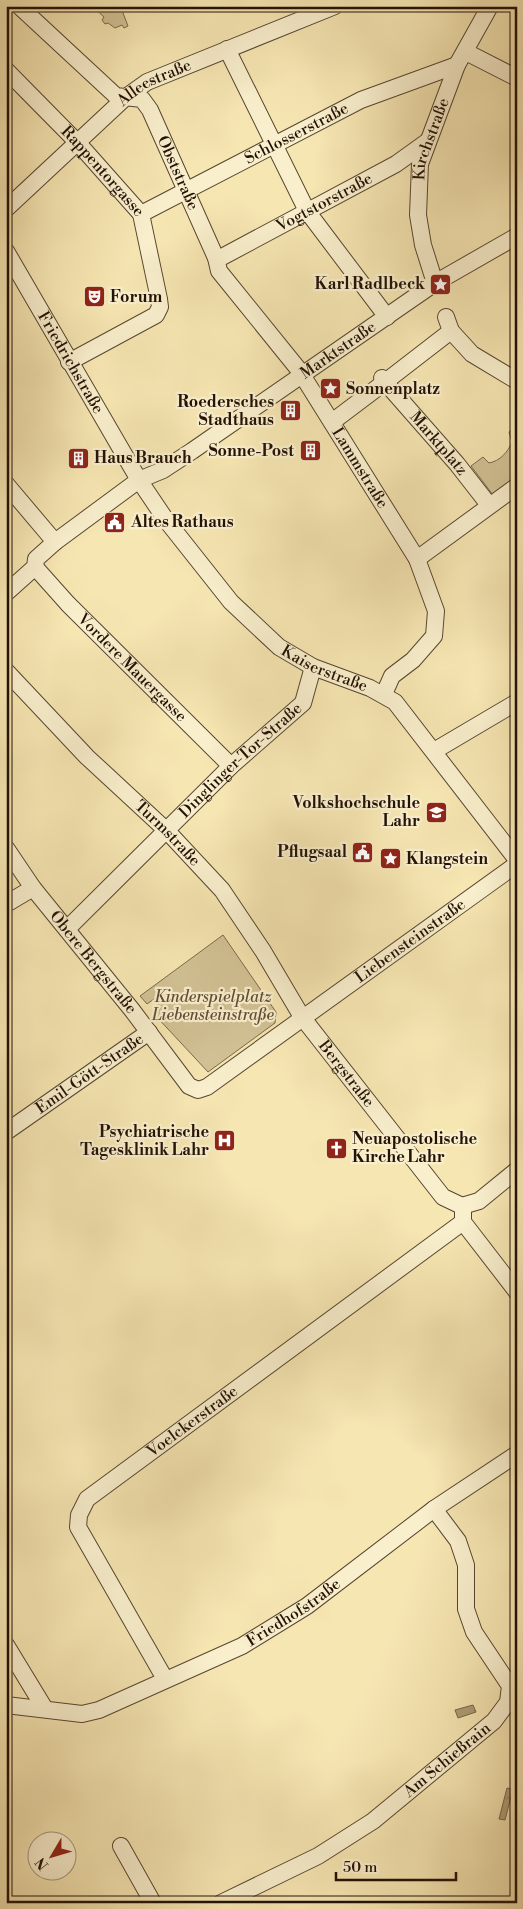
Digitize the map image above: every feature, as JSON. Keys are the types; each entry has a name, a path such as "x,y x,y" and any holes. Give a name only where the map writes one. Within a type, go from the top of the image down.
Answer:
{"street":[{"name":"Obststraße","path":"20,6 116,96 142,99 150,110 186,189 216,258 219,271 303,376"},
{"name":"Alleestraße","path":"6,210 126,97 147,82 335,6"},
{"name":"Kirchstraße","path":"434,282 423,245 417,207 420,164 462,58 490,6"},
{"path":"227,49 307,211 387,317"},
{"path":"462,58 517,78"},
{"name":"Schlosserstraße","path":"141,214 360,100 462,58"},
{"name":"Rappentorgasse","path":"6,70 78,143 141,214 159,299 160,306 156,315 70,362"},
{"name":"Vogtstorstraße","path":"216,258 222,257 396,164 430,139"},
{"name":"Marktstraße","path":"6,594 35,567 36,559 55,542 140,481 163,470 303,376 434,282 515,241"},
{"name":"Friedrichstraße","path":"6,252 140,481"},
{"path":"332,422 449,324 472,354 517,380"},
{"name":"Lammstraße","path":"303,376 417,559 436,611 434,636 425,648 392,676 384,694"},
{"name":"Marktplatz","path":"384,380 456,464 488,505"},
{"name":"Kaiserstraße","path":"140,481 231,602 279,646 313,667 384,694 402,708 517,862"},
{"path":"417,559 488,505 517,486"},
{"path":"9,487 55,542"},
{"name":"Vordere Mauergasse","path":"35,567 62,597 232,766"},
{"name":"Dinglinger-Tor-Straße","path":"67,929 232,766 304,703 313,667"},
{"name":"Turmstraße","path":"6,671 87,756 167,831 222,890 263,951 302,1018"},
{"path":"434,751 517,702"},
{"name":"Obere Bergstraße","path":"6,848 33,888 149,1032 189,1086 198,1090 207,1087 302,1018"},
{"name":"Liebensteinstraße","path":"302,1018 517,862"},
{"path":"6,904 33,888"},
{"name":"Bergstraße","path":"302,1018 442,1197 463,1214 517,1292"},
{"name":"Emil-Gött-Straße","path":"6,1132 149,1032"},
{"name":"Voelckerstraße","path":"165,1679 78,1527 79,1515 87,1499 463,1214 517,1170"},
{"name":"Friedhofstraße","path":"6,1705 82,1714 98,1710 242,1646 307,1606 434,1509 517,1454"},
{"name":"Am Schießrain","path":"221,1903 318,1856 372,1821 494,1721 508,1702 510,1686 474,1632 466,1609 466,1565 458,1542 434,1509"},
{"path":"6,1645 45,1709"},
{"path":"121,1846 153,1903"}],"green space":[{"path":"92,6 126,6 123,13 128,26 124,28 122,25 115,28 108,23 105,24 102,20 104,17"},
{"path":"517,425 517,479 493,495 471,466 483,457 489,463 503,456 512,442 509,432"},
{"name":"Kinderspielplatz Liebensteinstraße","path":"223,935 276,1012 275,1023 208,1072 154,1014 161,1008 154,999 147,1004 140,996"}],"water":[{"path":"473,1705 476,1712 458,1718 455,1710"},
{"path":"507,1788 513,1789 505,1820 499,1819"}],"place":[{"name":"Karl Radlbeck","path":"441,284"},
{"name":"Forum","path":"94,297"},
{"name":"Sonnenplatz","path":"330,389"},
{"name":"Roedersches Stadthaus","path":"290,411"},
{"name":"Sonne-Post","path":"310,451"},
{"name":"Haus Brauch","path":"78,458"},
{"name":"Altes Rathaus","path":"115,522"},
{"name":"Volkshochschule Lahr","path":"436,812"},
{"name":"Pflugsaal","path":"363,852"},
{"name":"Klangstein","path":"390,859"},
{"name":"Psychiatrische Tagesklinik Lahr","path":"225,1141"},
{"name":"Neuapostolische Kirche Lahr","path":"336,1148"}]}
